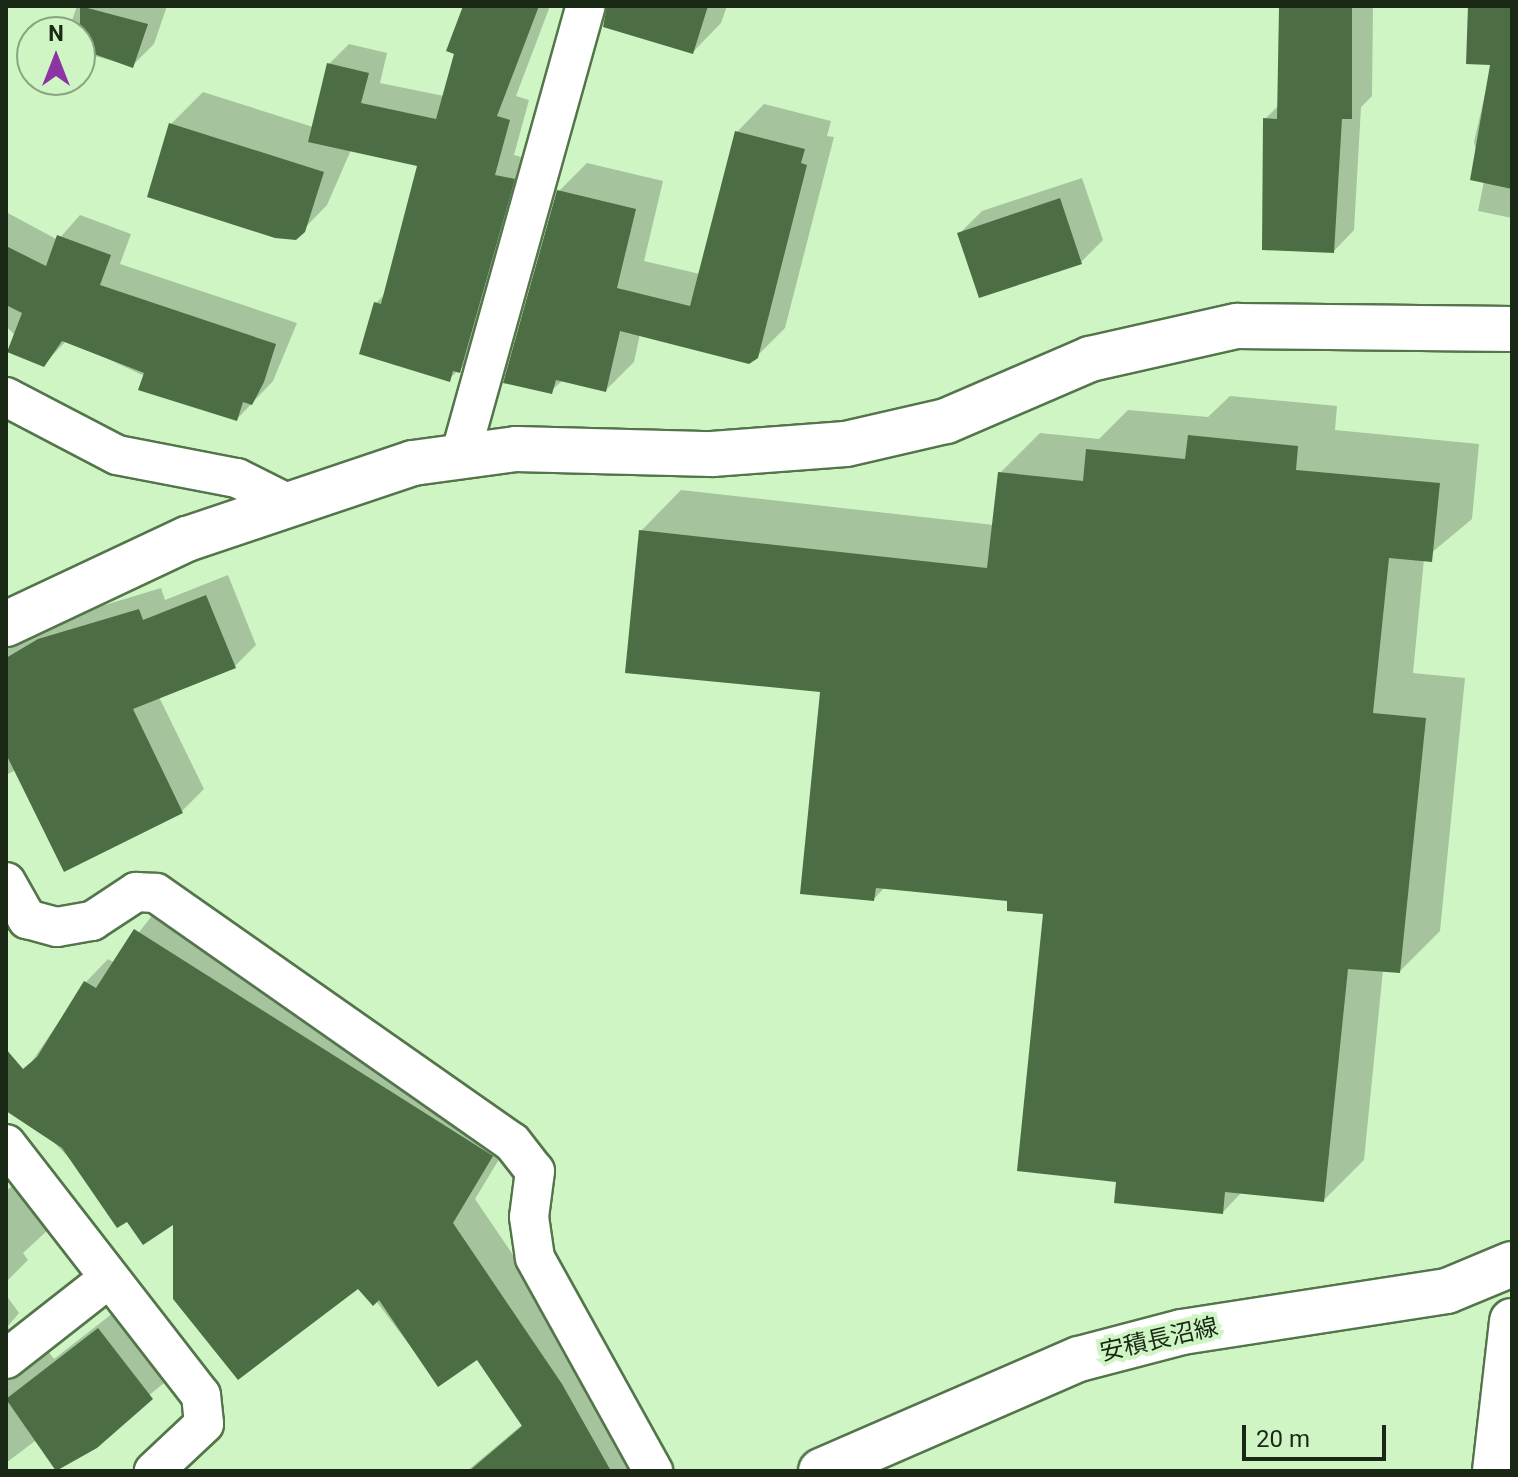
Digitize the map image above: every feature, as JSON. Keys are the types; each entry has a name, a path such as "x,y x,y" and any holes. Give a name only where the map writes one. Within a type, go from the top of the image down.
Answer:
{"street":[{"path":"460,456 586,6"},
{"path":"6,624 285,502 374,472 460,456 846,444 946,421 1090,359 1237,326 1512,329"},
{"path":"6,397 117,455 237,478 285,502"},
{"path":"6,882 27,919 57,927 92,921 136,892 156,893 512,1142 535,1171 529,1217 535,1258 653,1471"},
{"path":"6,1144 201,1395 204,1424 154,1471"},
{"name":"安積長沼線","path":"821,1471 1079,1359 1182,1332 1447,1291 1512,1264"},
{"path":"6,1359 108,1279"},
{"path":"1495,1471 1512,1321"}],"building":[{"path":"80,6 148,24 133,68 96,55 96,16 80,16"},
{"path":"463,6 539,6 497,116 510,120 495,175 515,179 460,373 453,371 450,382 359,354 374,302 381,304 417,166 308,142 327,63 369,73 361,103 436,119 454,54 446,51"},
{"path":"607,6 708,6 693,54 603,27"},
{"path":"1468,6 1512,6 1512,189 1470,180 1490,65 1466,64"},
{"path":"1279,8 1352,8 1352,119 1342,119 1334,253 1262,250 1263,118 1277,119"},
{"path":"169,123 324,172 305,232 296,240 275,238 147,197"},
{"path":"735,131 805,149 801,163 807,165 758,358 749,364 620,331 606,392 556,380 552,394 503,383 557,190 636,209 617,288 690,306"},
{"path":"1060,198 1082,264 979,298 957,233"},
{"path":"57,235 111,255 100,285 276,344 264,382 252,405 243,402 237,421 138,390 144,373 62,341 44,367 7,352 22,313 6,305 6,246 46,266"},
{"path":"1188,435 1298,446 1296,470 1440,483 1432,562 1389,558 1373,713 1426,718 1400,973 1348,969 1324,1202 1225,1192 1223,1214 1114,1203 1116,1182 1017,1171 1043,914 1007,911 1007,901 876,888 874,901 800,894 820,692 625,673 639,530 987,568 998,472 1083,481 1086,449 1185,459"},
{"path":"206,595 236,668 133,709 183,813 64,872 6,754 6,658 38,639 139,609 143,620"},
{"path":"134,929 493,1156 453,1223 562,1384 611,1471 469,1471 522,1426 477,1360 438,1387 379,1300 373,1306 358,1289 238,1380 173,1299 173,1225 143,1245 127,1222 117,1228 62,1148 6,1111 6,1049 23,1069 37,1057 84,981 96,988"},
{"path":"98,1328 153,1399 97,1448 56,1471 6,1399"}]}
